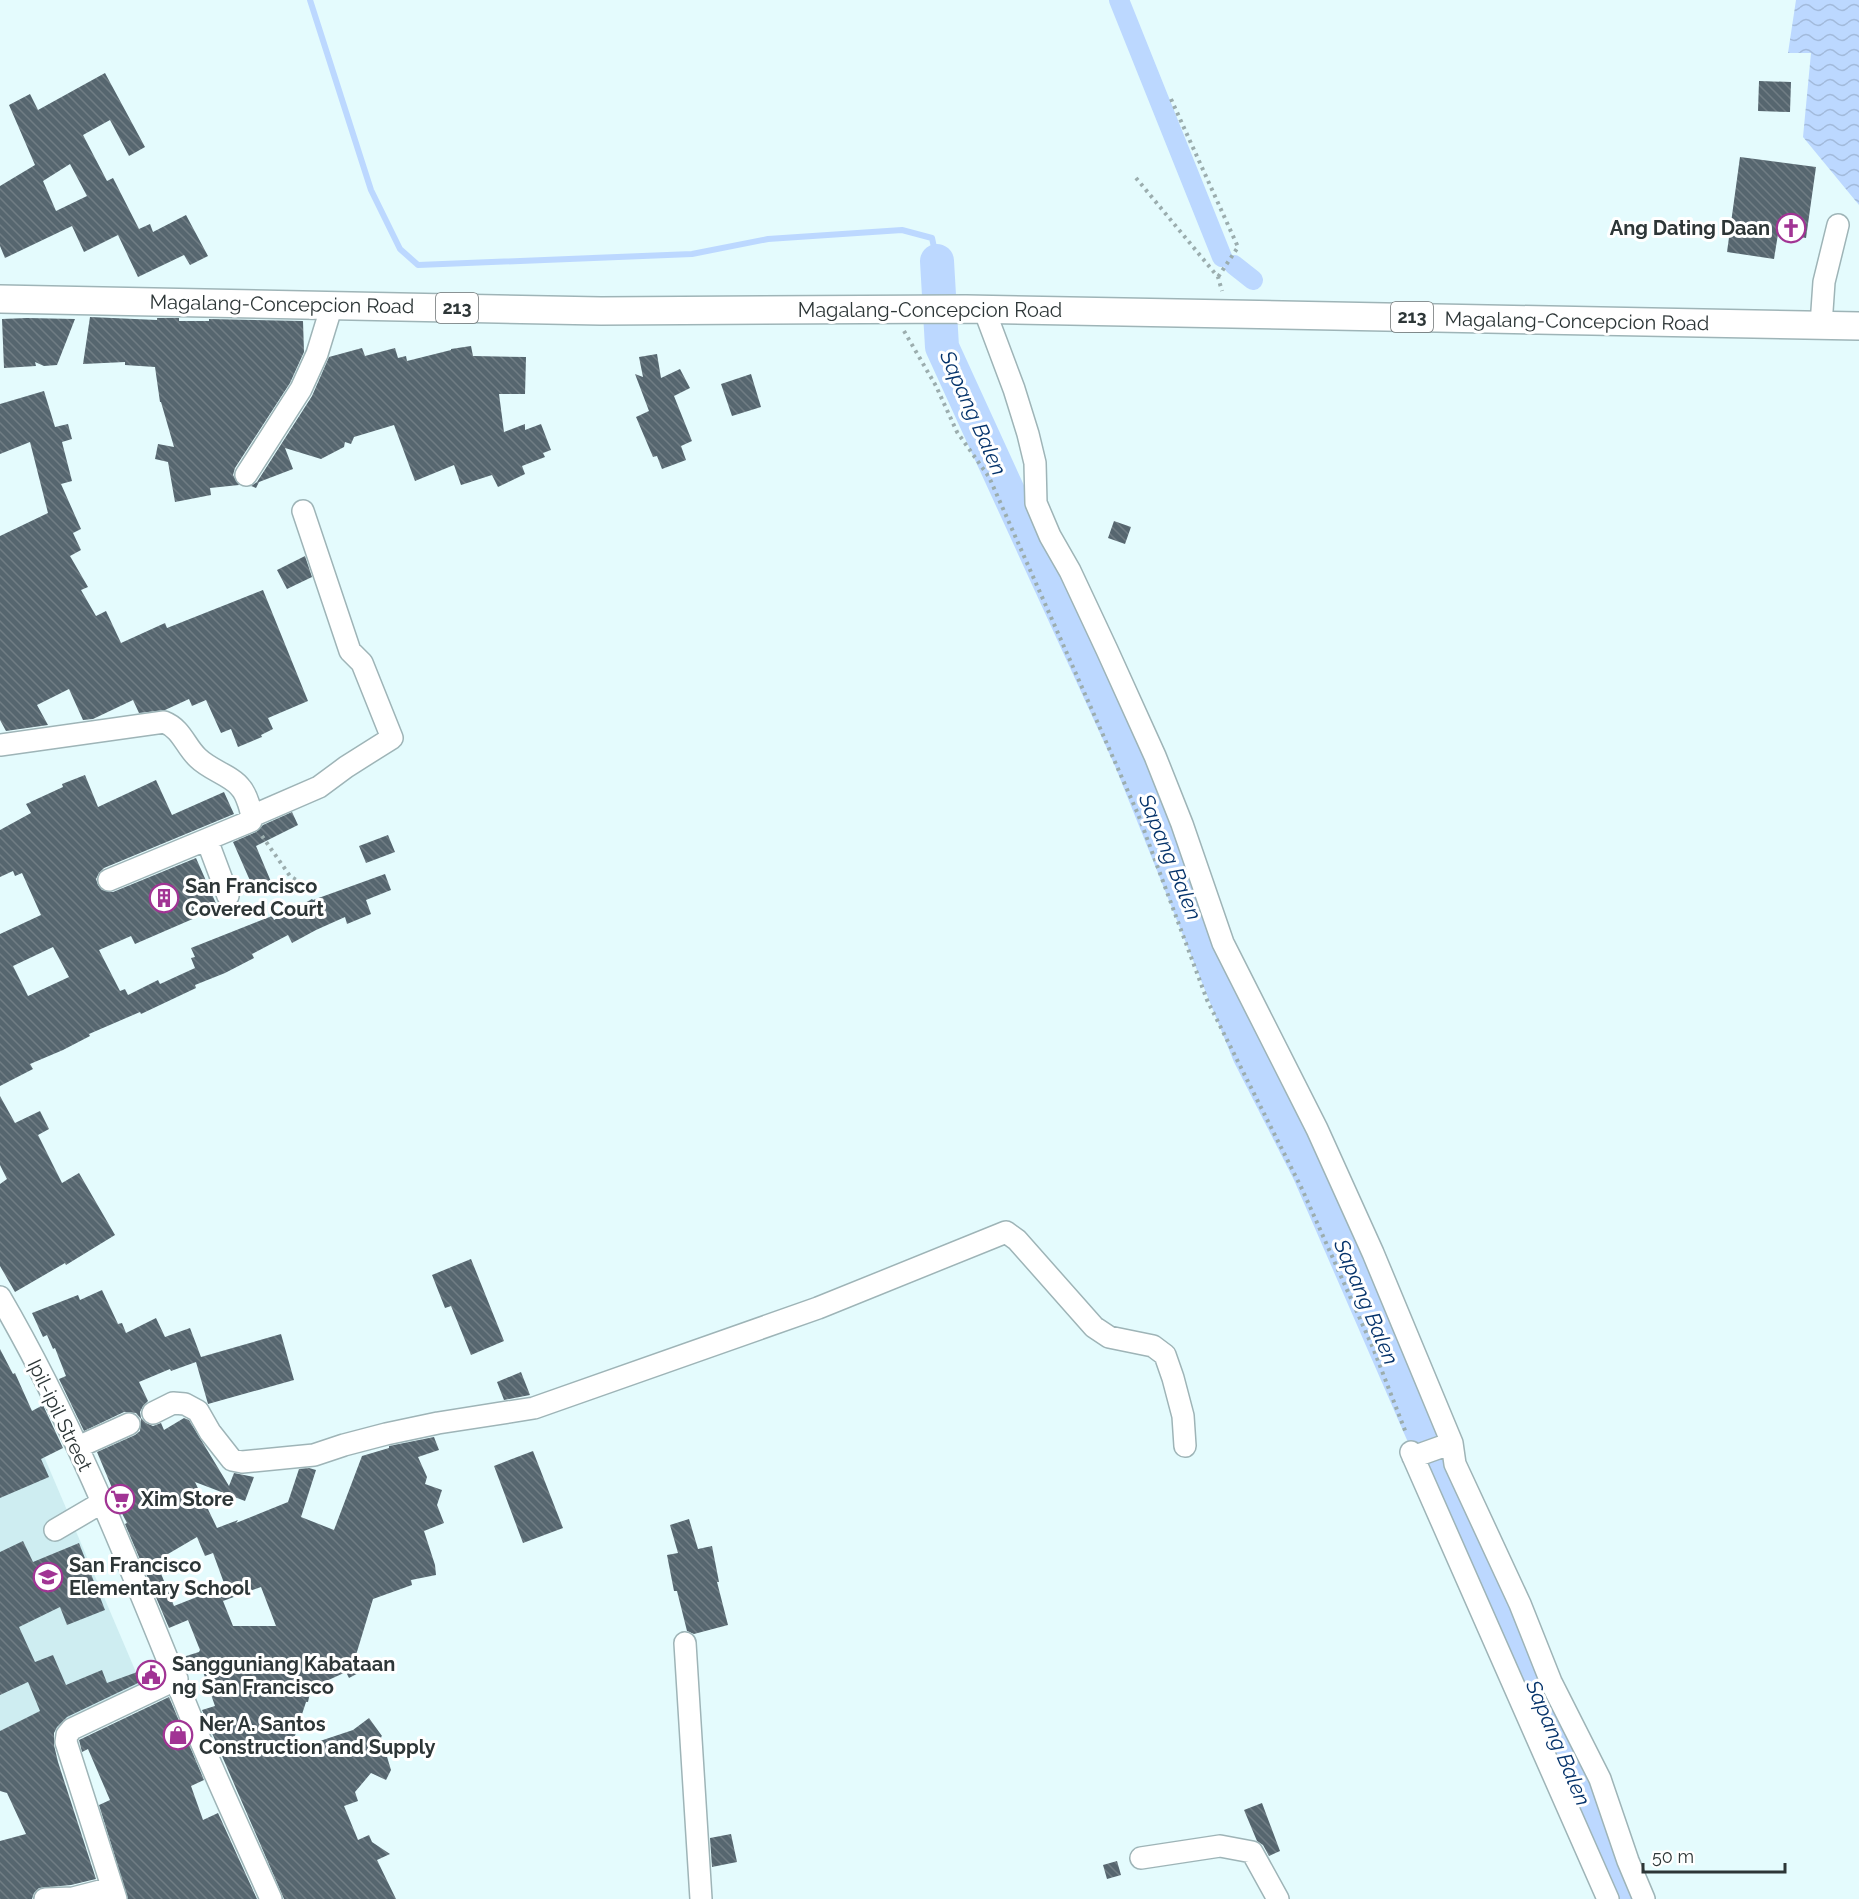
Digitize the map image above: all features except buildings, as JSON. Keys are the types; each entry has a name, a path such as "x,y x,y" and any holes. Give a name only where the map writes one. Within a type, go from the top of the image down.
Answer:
{"main road":[{"name":"Magalang-Concepcion Road","path":"0,299 601,311 975,309 1859,326"}],"street":[{"path":"1821,325 1824,282 1838,225"},
{"path":"246,474 301,389 316,354 332,305"},
{"path":"975,309 1014,389 1035,463 1036,503 1070,571 1155,756 1182,824 1223,942 1317,1129 1373,1253 1452,1443 1455,1464 1520,1604 1551,1682 1600,1779 1628,1861 1644,1899"},
{"path":"109,880 207,840 319,788 346,767 392,738 362,663 350,651 303,511"},
{"path":"0,745 164,722 174,725 196,756 207,767 242,788 252,819"},
{"path":"207,840 228,896"},
{"path":"153,1413 173,1403 185,1404 198,1411 210,1432 232,1460 242,1462 314,1455 344,1444 397,1431 534,1408 818,1308 1006,1232 1017,1240 1094,1327 1109,1337 1153,1346 1164,1354 1183,1416 1185,1446"},
{"name":"Ipil-ipil Street","path":"0,1297 78,1447 200,1738 272,1899"},
{"path":"78,1447 129,1424"},
{"path":"1452,1443 1412,1454 1608,1899"},
{"path":"55,1530 101,1503"},
{"path":"685,1643 701,1899"},
{"path":"45,1899 114,1894 66,1742 67,1735 72,1729 177,1679"},
{"path":"1141,1858 1220,1846 1252,1852 1278,1899"}],"path":[{"path":"1171,99 1238,247 1218,277"},
{"path":"1136,178 1218,277 1229,314"},
{"path":"902,309 957,432 988,477 1138,814 1207,999 1302,1189 1373,1348 1412,1454"},
{"path":"252,819 290,876 304,885"}],"shaded area":[{"name":"San Francisco Elementary School","path":"40,1447 144,1691 8,1753 0,1734 0,1464"}],"water":[{"path":"1796,0 1859,0 1859,205 1803,137 1811,53 1788,53"}],"waterway":[{"path":"310,0 371,190 400,249 418,265 692,254 768,239 902,230 932,238 937,261"},
{"path":"1119,0 1222,257"},
{"name":"Sapang Balen","path":"937,261 942,347 1130,758 1249,1054 1309,1172 1429,1448"},
{"path":"1234,265 1253,280"},
{"name":"Sapang Balen","path":"1433,1456 1625,1899"}],"place":[{"name":"Ang Dating Daan","path":"1791,228"},
{"name":"San Francisco Covered Court","path":"164,898"},
{"name":"Xim Store","path":"120,1499"},
{"name":"San Francisco Elementary School","path":"48,1577"},
{"name":"Sangguniang Kabataan ng San Francisco","path":"151,1675"},
{"name":"Ner A. Santos Construction and Supply","path":"178,1735"}]}
